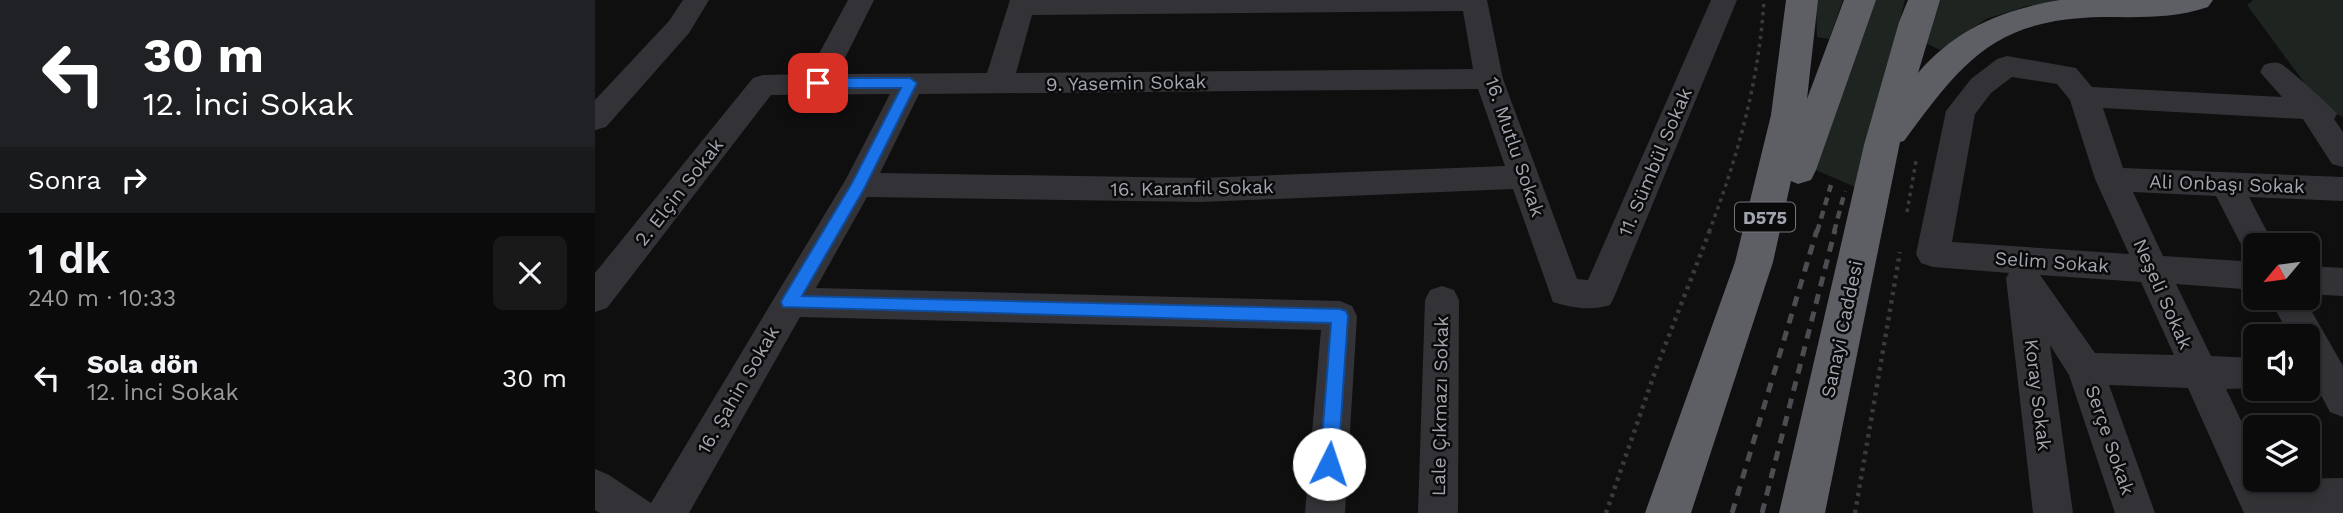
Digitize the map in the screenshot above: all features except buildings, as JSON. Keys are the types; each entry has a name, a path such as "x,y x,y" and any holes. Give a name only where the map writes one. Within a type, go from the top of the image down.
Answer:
{"highway":[{"name":"D575","path":"1668,513 1755,262 1788,115 1803,10 1802,0"},
{"path":"1696,426 1790,194 1818,110 1860,0"},
{"name":"Sanayi Caddesi","path":"1802,513 1899,153 1915,22 1924,0"},
{"path":"1899,153 1943,66 1961,49 2004,23 2054,10 2165,7 2197,0"}],"street":[{"path":"595,119 680,27 696,0"},
{"path":"818,83 861,0"},
{"name":"11. Sümbül Sokak","path":"1565,292 1598,295 1724,0"},
{"path":"998,85 1022,3 1474,1"},
{"name":"16. Mutlu Sokak","path":"1474,1 1489,79 1565,292"},
{"name":"Selim Sokak","path":"2075,86 2007,66 1981,86 1961,111 1933,254 2243,275"},
{"path":"2274,72 2312,109 2343,156"},
{"name":"9. Yasemin Sokak","path":"763,86 818,83 998,85 1489,79"},
{"name":"16. Şahin Sokak","path":"667,513 858,185 910,83"},
{"name":"2. Elçin Sokak","path":"595,298 763,86"},
{"path":"2075,86 2312,109 2343,125"},
{"name":"Neşeli Sokak","path":"2075,86 2111,179 2259,504"},
{"name":"16. Karanfil Sokak","path":"858,185 1201,190 1525,177"},
{"name":"Ali Onbaşı Sokak","path":"2111,179 2343,189"},
{"path":"2226,184 2252,233"},
{"name":"Serçe Sokak","path":"2023,278 2085,368 2135,513"},
{"name":"Koray Sokak","path":"2023,278 2053,513"},
{"path":"2321,281 2343,282"},
{"name":"Lale Çıkmazı Sokak","path":"1438,513 1442,300"},
{"path":"789,302 1340,316 1325,513"},
{"path":"2320,360 2332,384"},
{"path":"2085,368 2243,373"},
{"path":"595,488 636,513"},
{"path":"2259,504 2343,497"}],"path":[{"path":"1606,513 1647,391 1712,224 1748,119 1764,0"},
{"path":"1899,153 1906,216"},
{"path":"1855,513 1902,243"}],"shaded area":[{"path":"1816,0 1843,0 1829,39 1817,37"},
{"path":"1874,0 1905,0 1855,187 1809,167"},
{"path":"1939,0 2117,0 2027,6 1986,19 1940,50 1926,43"},
{"path":"2253,0 2343,0 2343,117 2322,107 2247,5"}],"railway":[{"path":"1817,232 1831,185"},
{"path":"1834,232 1845,191"},
{"path":"1732,513 1817,230"},
{"path":"1762,513 1835,230"}],"route":[{"path":"818,83 910,83 858,185 789,302 1340,316 1329,464"}]}
